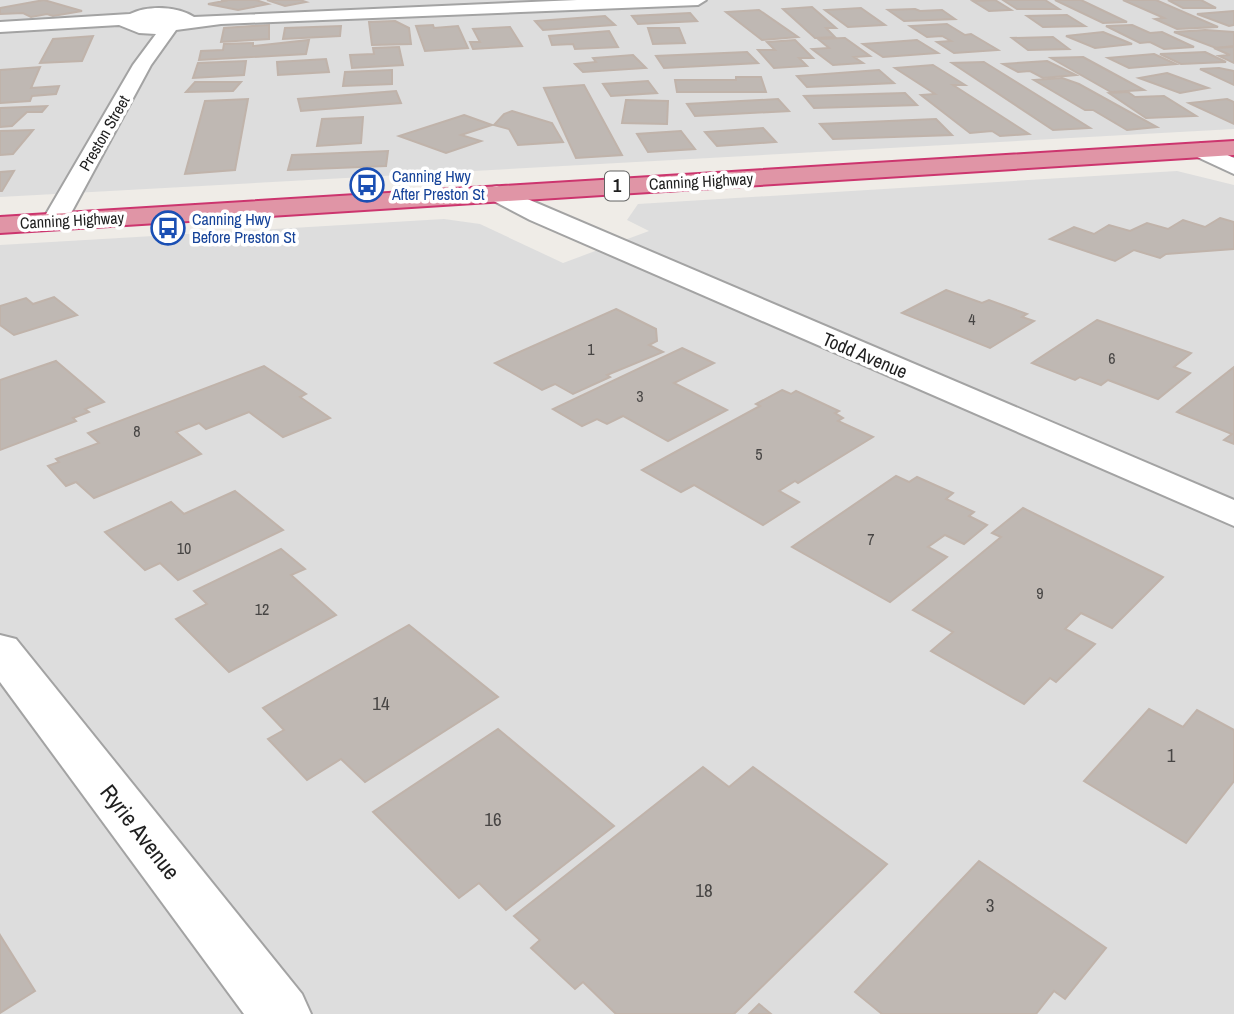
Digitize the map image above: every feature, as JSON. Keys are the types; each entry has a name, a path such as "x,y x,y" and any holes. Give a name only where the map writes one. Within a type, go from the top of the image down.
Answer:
{"highway":[{"name":"Canning Highway","path":"0,225 1234,148"}],"street":[{"path":"0,27 128,22 144,18 221,19 698,0"},
{"name":"Preston Street","path":"144,18 160,42 177,20"},
{"name":"Preston Street","path":"55,221 144,18"},
{"path":"1200,150 1234,167"},
{"name":"Todd Avenue","path":"497,193 539,215 1234,514"},
{"name":"Ryrie Avenue","path":"0,650 280,1014"}],"shaded area":[{"path":"0,0 1234,0 1234,129 0,197"},
{"path":"1177,171 1234,185 1234,1014 0,1014 0,245 444,219 480,224 563,263 649,231 627,220 638,204"}],"building":[{"path":"44,0 82,11 31,17 23,13 0,14 0,8"},
{"path":"221,0 256,0 268,4 238,10 208,4 224,1"},
{"path":"267,0 300,0 306,2 285,6"},
{"path":"995,0 1011,10 989,11 973,1"},
{"path":"1003,0 1045,0 1059,9 1017,9"},
{"path":"1055,0 1081,0 1127,22 1103,23"},
{"path":"1123,0 1156,0 1218,27 1177,29 1155,19 1164,18"},
{"path":"1168,0 1201,0 1216,8 1183,8"},
{"path":"812,7 836,28 826,28 835,37 815,38 783,9"},
{"path":"861,8 885,25 848,27 825,10"},
{"path":"759,10 798,37 762,40 726,12"},
{"path":"888,10 942,10 955,19 904,21"},
{"path":"1234,11 1234,25 1229,26 1197,14"},
{"path":"690,13 697,21 638,24 632,16"},
{"path":"1067,15 1085,26 1043,27 1027,16"},
{"path":"605,16 615,25 543,30 535,21"},
{"path":"395,21 409,28 411,44 372,45 369,22"},
{"path":"947,24 998,50 954,53 937,42 951,41 942,36 927,37 910,26"},
{"path":"269,25 269,39 221,42 224,28"},
{"path":"433,25 434,28 458,26 468,48 425,51 416,26"},
{"path":"1132,25 1150,33 1162,32 1194,47 1164,49 1150,42 1140,43 1106,26"},
{"path":"341,26 340,36 283,39 285,28"},
{"path":"510,27 522,46 473,49 470,42 480,42 473,29"},
{"path":"648,28 679,28 685,43 653,44"},
{"path":"609,31 618,47 575,49 573,44 552,45 549,36"},
{"path":"1103,32 1132,44 1095,48 1066,36"},
{"path":"1174,32 1234,32 1234,46 1216,48"},
{"path":"93,36 82,61 40,63 53,39"},
{"path":"1053,37 1069,49 1028,50 1012,38"},
{"path":"845,38 870,56 854,57 863,63 833,65 812,49 829,48 818,39"},
{"path":"309,40 306,54 199,60 201,51 223,50 224,44 253,43 253,46"},
{"path":"795,40 813,58 799,58 807,66 774,68 758,50 775,50 767,42"},
{"path":"917,40 938,53 883,57 863,44"},
{"path":"399,47 403,65 352,68 350,55 374,54 373,48"},
{"path":"1234,47 1234,63 1219,56 1230,55 1214,48"},
{"path":"747,52 758,63 664,68 656,56"},
{"path":"1205,52 1226,62 1181,64 1160,54"},
{"path":"1154,54 1176,64 1129,68 1108,58"},
{"path":"633,55 646,68 583,72 575,64 596,62 593,58"},
{"path":"1083,57 1144,90 1111,92 1051,58"},
{"path":"326,59 329,72 278,75 277,62"},
{"path":"246,61 244,75 193,78 198,63"},
{"path":"1047,61 1076,75 1043,78 1030,71 1018,72 1003,64"},
{"path":"984,62 1090,128 1053,130 952,63"},
{"path":"933,65 965,85 953,85 1029,134 1000,136 992,131 970,133 921,95 935,94 895,68"},
{"path":"40,67 31,88 59,86 56,94 32,96 30,101 0,103 0,70"},
{"path":"1219,68 1234,71 1234,85 1200,69"},
{"path":"392,70 392,84 343,86 345,72"},
{"path":"879,70 894,83 807,87 797,76"},
{"path":"1167,73 1208,88 1180,93 1139,78"},
{"path":"736,77 761,77 766,92 677,92 675,80 736,80"},
{"path":"1062,78 1079,84 1157,127 1127,130 1093,110 1085,110 1034,80"},
{"path":"648,81 657,93 611,96 603,84"},
{"path":"195,82 241,82 233,91 186,92"},
{"path":"584,85 622,155 576,158 544,88"},
{"path":"396,91 401,103 301,111 298,99"},
{"path":"1128,92 1135,97 1164,96 1196,116 1146,118 1109,93"},
{"path":"905,93 917,105 814,108 804,96"},
{"path":"248,99 235,170 185,174 205,101"},
{"path":"778,99 789,111 695,116 687,104"},
{"path":"1227,99 1234,102 1234,124 1189,103"},
{"path":"626,100 668,101 667,124 622,123"},
{"path":"47,106 42,112 27,112 12,126 0,127 0,108"},
{"path":"512,111 552,123 563,142 518,145 509,129 494,125 504,114"},
{"path":"464,115 492,125 461,135 481,141 446,153 399,136"},
{"path":"363,117 361,143 317,146 322,119"},
{"path":"936,119 952,135 833,139 820,124"},
{"path":"763,128 776,142 717,146 705,132"},
{"path":"33,130 13,154 0,155 0,131"},
{"path":"681,131 695,149 648,152 637,134"},
{"path":"388,151 386,166 288,170 292,155"},
{"path":"14,171 2,191 0,191 0,172"},
{"path":"1220,218 1234,222 1234,249 1166,254 1160,258 1134,250 1115,261 1050,239 1074,227 1094,234 1109,225 1130,231 1147,223 1168,229 1183,220 1205,227"},
{"path":"946,290 982,303 989,300 1027,314 1022,317 1034,321 990,348 902,313"},
{"path":"54,297 77,315 14,335 0,325 0,306 26,298 33,304"},
{"path":"616,309 656,329 657,341 649,345 663,352 607,375 610,377 573,394 555,384 542,390 495,363"},
{"path":"1097,320 1191,353 1174,367 1190,373 1158,399 1108,380 1101,385 1080,377 1075,380 1032,363"},
{"path":"682,348 714,363 674,383 727,410 668,441 623,416 607,424 597,419 582,426 553,409"},
{"path":"56,361 104,402 85,409 89,412 73,418 76,421 0,450 0,380"},
{"path":"264,366 306,394 300,397 330,418 283,437 249,412 206,429 199,423 176,432 201,454 94,498 76,482 66,486 48,466 59,462 56,459 99,443 88,433"},
{"path":"1234,367 1234,444 1224,440 1232,434 1177,412"},
{"path":"782,390 791,394 796,391 839,411 835,413 843,418 838,421 873,437 798,483 795,481 779,491 799,502 763,525 694,485 681,492 642,470 760,406 756,404"},
{"path":"896,476 909,482 917,477 953,493 946,499 974,512 969,516 987,525 964,544 945,535 928,547 947,557 890,602 792,547"},
{"path":"235,491 283,530 178,580 160,563 145,570 105,532 171,502 184,514"},
{"path":"1023,508 1163,577 1112,628 1081,613 1065,629 1095,644 1056,682 1050,678 1024,704 931,651 953,632 913,610 1001,537 992,533"},
{"path":"281,549 305,569 291,575 336,615 229,672 176,619 207,604 194,591"},
{"path":"409,625 498,697 365,782 341,759 307,780 268,739 284,730 263,708"},
{"path":"1149,709 1183,727 1197,710 1234,730 1234,781 1186,843 1084,781"},
{"path":"498,729 614,826 506,910 479,883 459,898 373,812"},
{"path":"703,767 729,787 753,767 887,864 734,1014 616,1014 583,982 575,989 531,948 540,940 514,916"},
{"path":"979,861 1106,948 1065,999 1054,991 1036,1014 882,1014 855,992"},
{"path":"0,935 35,991 0,1013"},
{"path":"759,1004 771,1014 749,1014"}],"place":[{"name":"Canning Hwy After Preston St","path":"367,185"},
{"name":"Canning Hwy Before Preston St","path":"168,228"}]}
